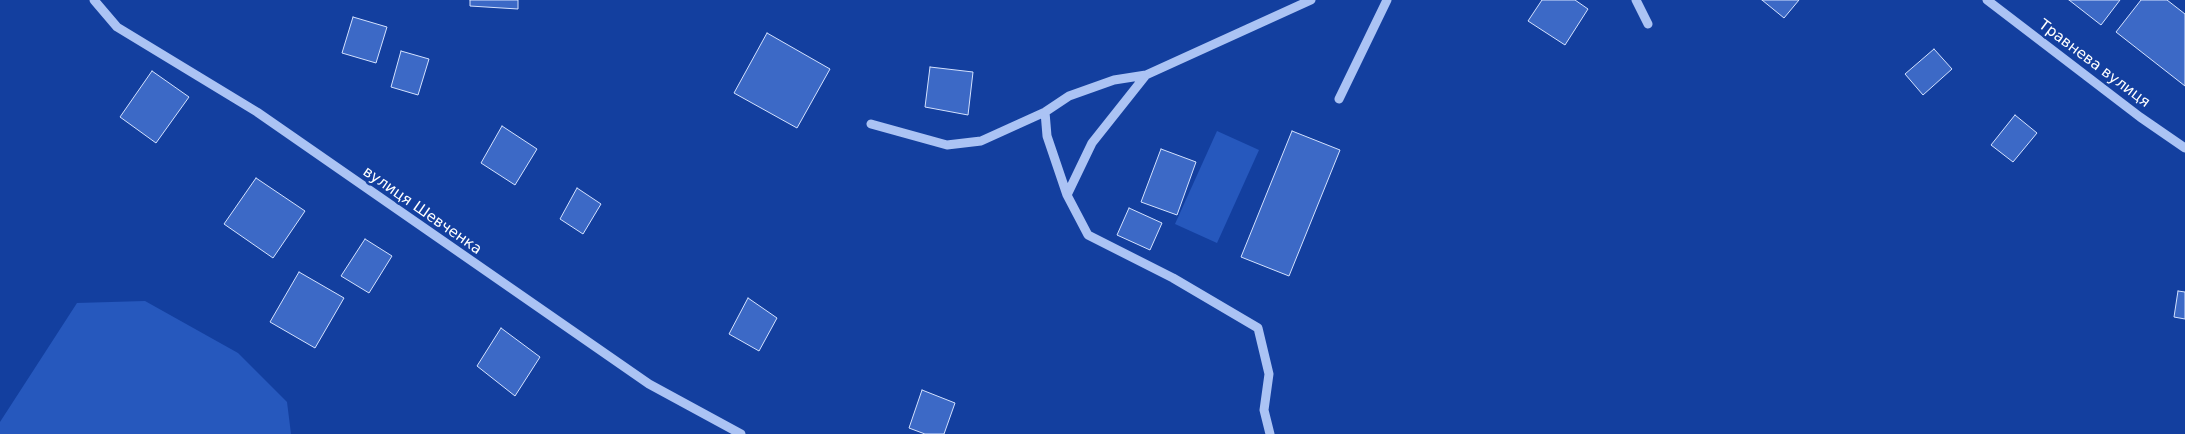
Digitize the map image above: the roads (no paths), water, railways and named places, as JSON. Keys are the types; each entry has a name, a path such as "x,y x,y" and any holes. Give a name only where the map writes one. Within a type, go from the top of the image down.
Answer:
{"street":[{"name":"вулиця Шевченка","path":"94,0 117,27 256,112 649,384 741,434"},
{"path":"870,124 947,145 981,141 1045,112 1069,96 1114,80 1146,75 1311,0"},
{"path":"1339,99 1387,0"},
{"path":"1636,0 1648,24"},
{"name":"Травнева вулиця","path":"1987,0 2140,117 2185,148"},
{"path":"1067,195 1092,143 1146,75"},
{"path":"1045,112 1049,142 1067,195 1088,235 1173,278 1258,328 1269,374 1264,410 1270,434"}]}
